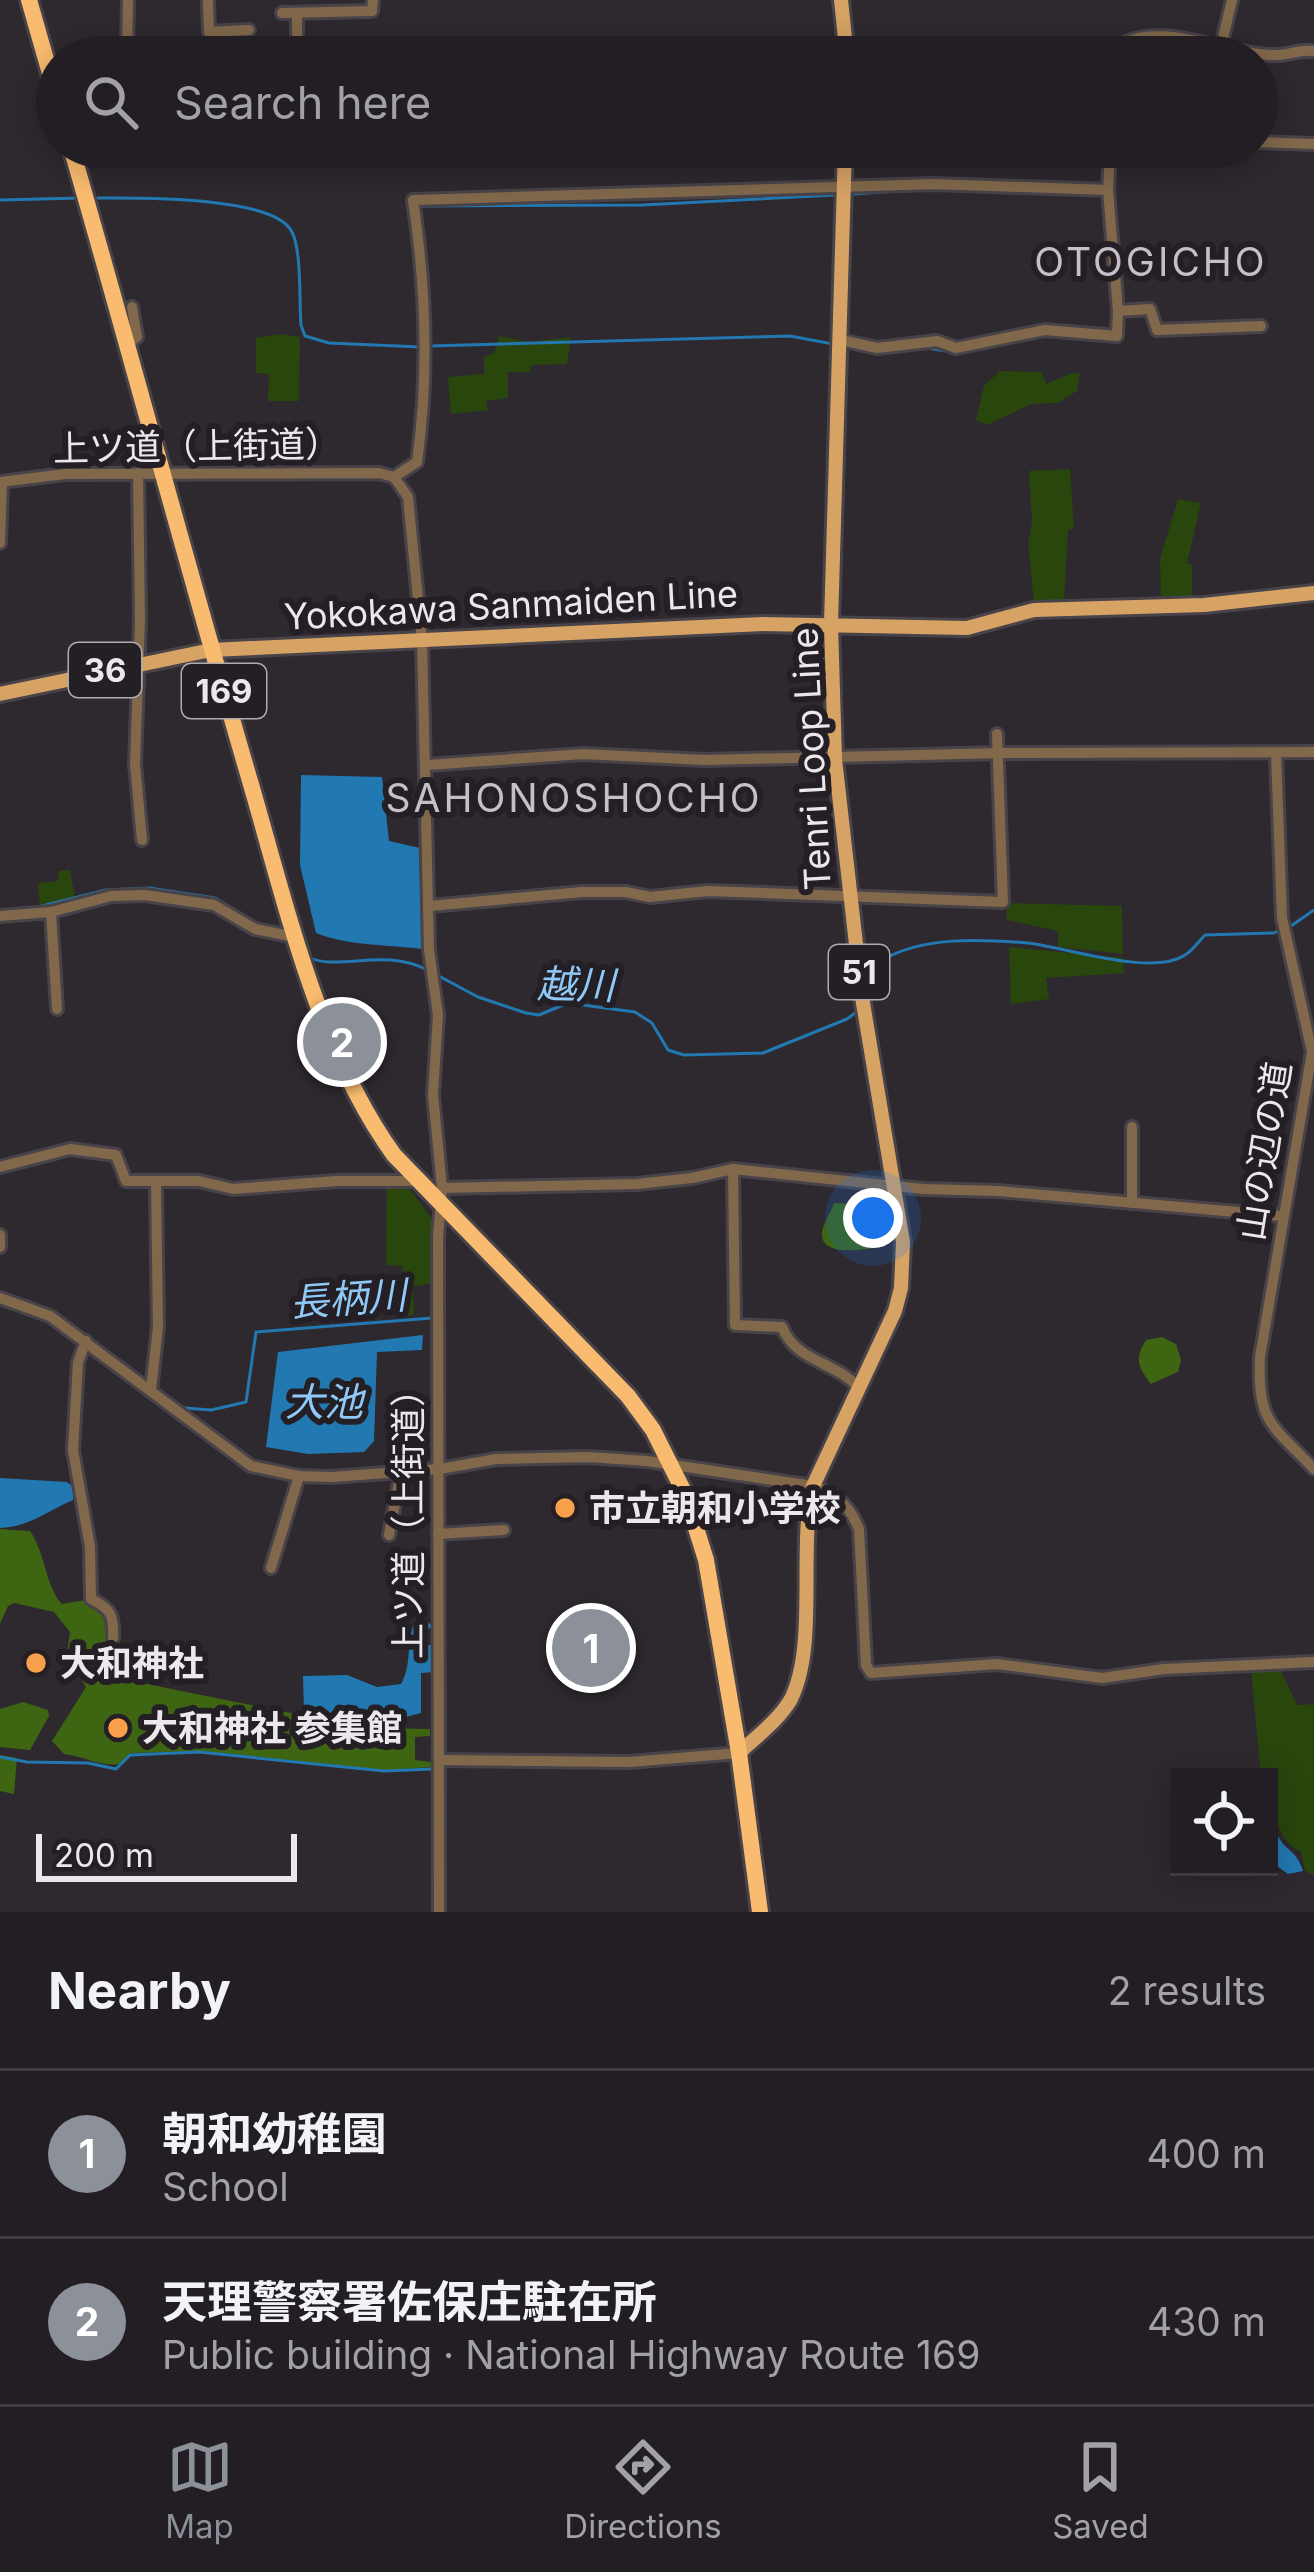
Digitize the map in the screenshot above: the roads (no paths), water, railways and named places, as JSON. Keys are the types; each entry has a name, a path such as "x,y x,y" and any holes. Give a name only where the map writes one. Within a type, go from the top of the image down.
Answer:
{"highway":[{"path":"28,0 39,36"},
{"name":"169","path":"77,168 296,937 358,1096 374,1127 418,1181 442,1197 628,1396 686,1496 706,1561 740,1753 760,1912"}],"main road":[{"path":"841,0 845,36"},
{"name":"Tenri Loop Line","path":"740,1753 790,1700 801,1667 807,1512 813,1486 883,1342 901,1288 903,1242 848,898 835,759 831,624 844,168"},
{"name":"Yokokawa Sanmaiden Line","path":"211,650 763,624 967,628 1034,610 1204,605 1314,593"},
{"name":"36","path":"0,694 211,650"}],"street":[{"path":"127,36 128,0"},
{"path":"208,0 209,32 249,31"},
{"path":"282,13 372,10 373,0"},
{"path":"1223,36 1232,0"},
{"path":"297,13 297,34"},
{"path":"1278,56 1314,52"},
{"path":"1278,143 1314,144"},
{"path":"841,340 877,348 937,341 956,348 1045,330 1117,336 1109,168"},
{"path":"844,188 934,184 1108,190"},
{"name":"上ツ道（上街道）","path":"1,482 64,474 394,476 417,462 424,402 413,200 844,188"},
{"path":"126,345 136,337 131,307"},
{"path":"1118,311 1150,309 1157,330 1162,331 1261,326"},
{"path":"138,473 135,764 142,840"},
{"name":"上ツ道（上街道）","path":"394,476 408,497 422,640 429,950 438,1015 433,1095 442,1197 438,1237 439,1912"},
{"path":"0,543 1,482"},
{"path":"430,906 582,892 650,897 708,891 1003,902 997,734"},
{"path":"427,765 583,754 705,760 1314,752"},
{"name":"山の辺の道","path":"1276,753 1282,918 1312,1052 1282,1216 1258,1398 1264,1414 1314,1469"},
{"path":"0,916 145,895 214,905 255,929 296,937"},
{"path":"51,912 57,1009"},
{"path":"1132,1127 1132,1203"},
{"path":"0,1167 70,1149 116,1154 126,1180 156,1183 199,1181 233,1189 336,1180 418,1181"},
{"path":"442,1197 637,1184 733,1169 923,1189 998,1191 1282,1216"},
{"path":"733,1169 735,1325 782,1328 794,1350 841,1370 859,1388"},
{"path":"151,1390 158,1327 156,1183"},
{"path":"0,1235 0,1247"},
{"path":"0,1298 50,1316 251,1466 298,1476 440,1469 496,1459 587,1457 671,1465 834,1493 853,1514 859,1529 866,1665 871,1673 997,1664 1102,1678 1164,1669 1314,1663"},
{"path":"86,1341 78,1362 74,1474 87,1529 91,1599 109,1608 114,1618 113,1638"},
{"path":"389,1535 401,1472"},
{"path":"271,1568 298,1476"},
{"path":"438,1534 504,1530"},
{"path":"439,1760 629,1762 740,1753"}],"water":[{"path":"301,775 382,777 389,841 429,850 429,950 357,943 316,933 300,865"},
{"name":"大池","path":"423,1335 422,1350 377,1352 374,1441 364,1452 308,1454 266,1447 278,1352"},
{"path":"0,1478 67,1482 73,1487 73,1500 29,1522 0,1528"},
{"path":"416,1620 435,1625 423,1629 422,1645 435,1645 435,1672 421,1673 421,1713 390,1721 304,1711 303,1676 347,1675 377,1687 401,1684"},
{"path":"1278,1835 1303,1871 1288,1874 1278,1867"}],"waterway":[{"path":"854,194 909,190"},
{"path":"423,206 642,205 835,195"},
{"path":"0,200 80,198"},
{"path":"95,198 201,201 259,211 280,220 295,241 305,336 329,343 420,347"},
{"path":"430,346 790,336 833,344"},
{"path":"842,346 868,352"},
{"path":"884,353 928,348 952,352"},
{"name":"越川","path":"34,908 106,890 149,888 215,898 260,925"},
{"name":"越川","path":"1291,926 1314,910"},
{"name":"越川","path":"871,1000 881,961 933,943 1028,943 1152,963 1185,955 1205,935 1282,929"},
{"name":"越川","path":"308,957 333,962 394,960 427,970"},
{"name":"越川","path":"435,974 478,997 526,1013 539,1015 568,1003 635,1012 652,1023 668,1050 684,1055 763,1053 859,1010"},
{"name":"長柄川","path":"185,1408 211,1410 246,1402 256,1332 432,1318"},
{"path":"0,1757 116,1769 130,1755 199,1752 384,1771 433,1769"}],"place":[{"name":"天理警察署佐保庄駐在所","path":"342,1042"},
{"name":"市立朝和小学校","path":"565,1508"},
{"name":"朝和幼稚園","path":"591,1648"},
{"name":"大和神社","path":"36,1663"},
{"name":"大和神社 参集館","path":"118,1728"}],"district":[{"name":"OTOGICHO","path":"1151,261"},
{"name":"SAHONOSHOCHO","path":"574,797"}]}
